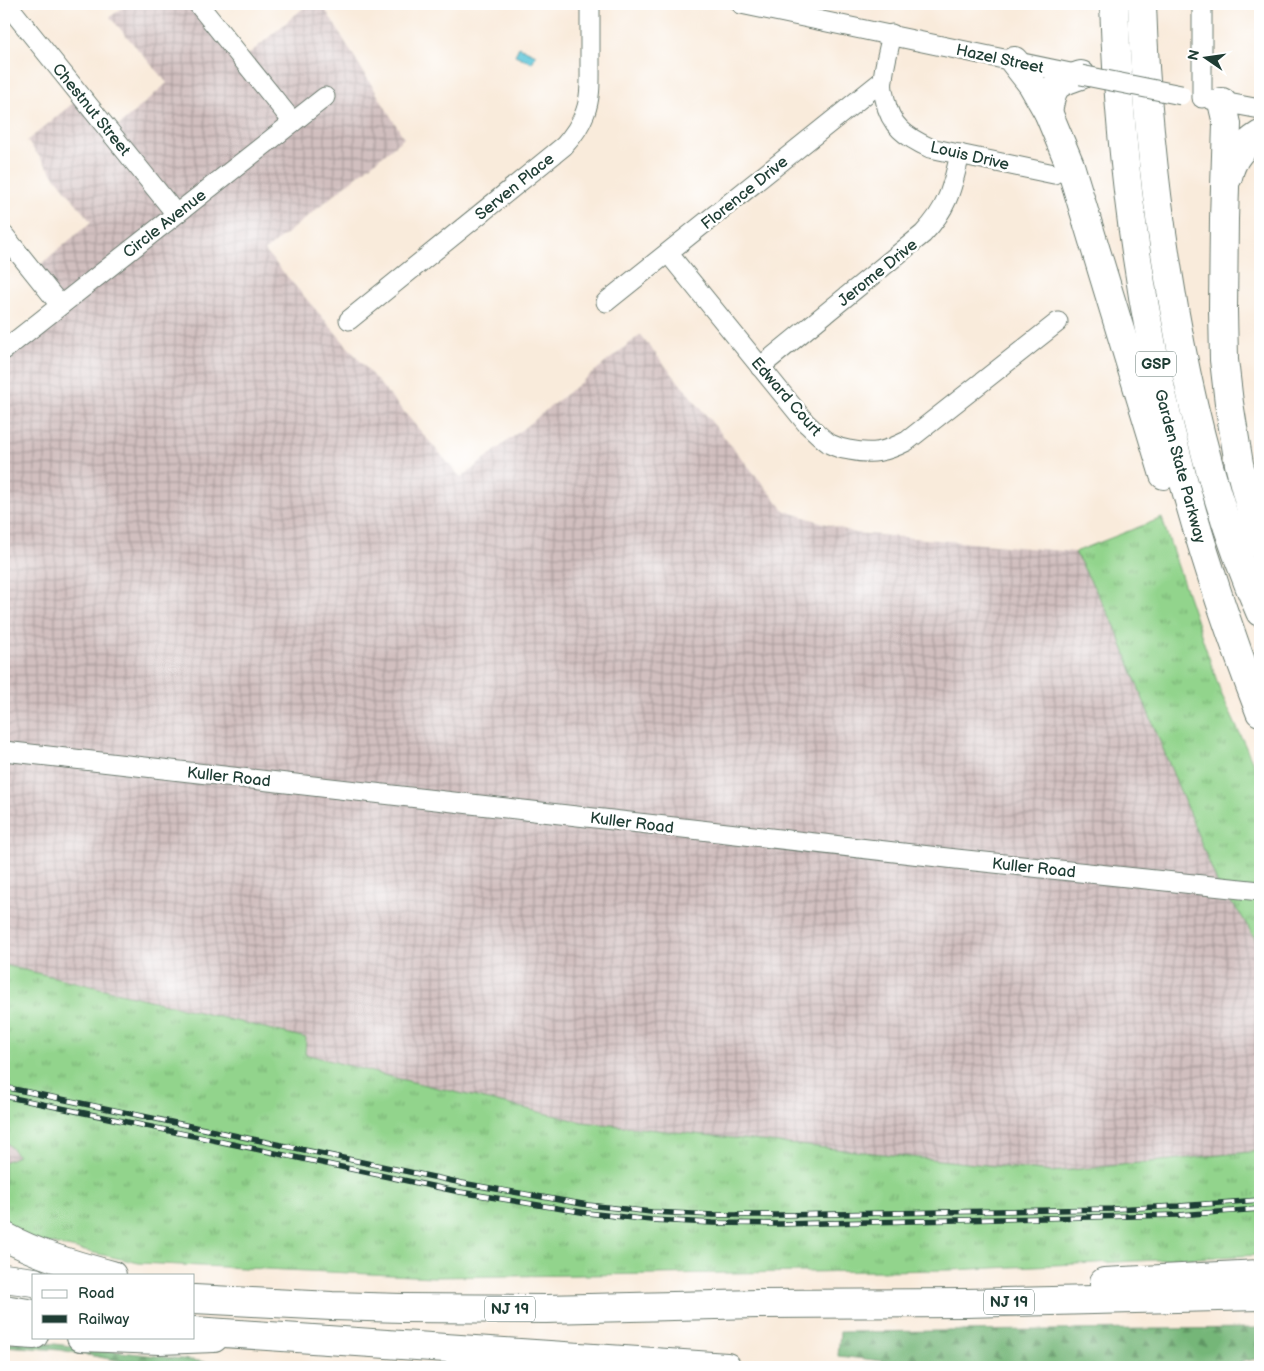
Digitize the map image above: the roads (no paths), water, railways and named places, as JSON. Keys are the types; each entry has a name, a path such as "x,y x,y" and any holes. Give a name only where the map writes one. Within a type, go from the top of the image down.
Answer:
{"highway":[{"name":"Garden State Parkway","path":"1114,4 1117,72 1125,163 1136,254 1152,346 1173,440 1198,534 1260,712"},
{"name":"Garden State Parkway","path":"1142,4 1146,91 1153,170 1180,340 1200,433 1216,492 1260,612"},
{"path":"1014,61 1032,84 1048,112 1070,165 1180,526 1245,673"},
{"path":"1048,112 1052,92 1060,82 1081,75"},
{"path":"1212,100 1227,124 1224,219 1224,360 1239,464 1260,545"},
{"path":"1226,188 1228,174 1237,154 1260,135"},
{"path":"4,1236 64,1262 108,1274"},
{"path":"758,1304 975,1289 1260,1274"},
{"path":"4,1278 32,1282"},
{"path":"195,1290 262,1303"},
{"name":"NJ 19","path":"195,1298 332,1306 546,1309 758,1304 966,1303 1260,1296"},
{"path":"4,1309 32,1314"},
{"path":"195,1332 727,1367"},
{"path":"4,1333 32,1335"},
{"path":"107,1338 160,1340 262,1336"},
{"path":"605,1360 665,1367"}],"street":[{"name":"Chestnut Street","path":"8,4 176,214"},
{"path":"198,4 293,122"},
{"name":"Serven Place","path":"349,320 564,146 572,136 585,114 590,86 590,4"},
{"name":"Hazel Street","path":"741,4 815,11 892,34 1014,61 1260,109"},
{"path":"1202,4 1212,100"},
{"name":"Louis Drive","path":"892,34 882,81 883,91 890,115 902,132 911,139 930,148 1054,174"},
{"name":"Florence Drive","path":"606,302 882,81"},
{"name":"Circle Avenue","path":"4,350 325,97"},
{"name":"Jerome Drive","path":"760,367 929,228 942,211 948,198 953,186 960,154"},
{"path":"4,235 60,305"},
{"name":"Edward Court","path":"668,253 806,423 832,444 864,453 893,448 907,441 1058,322"},
{"name":"Kuller Road","path":"4,751 966,860 1260,891"}],"water":[{"path":"519,47 536,55 532,63 515,55"}],"railway":[{"path":"4,1087 462,1183 588,1205 652,1212 714,1215 780,1215 1112,1209 1260,1200"},
{"path":"4,1096 460,1192 587,1213 651,1220 780,1224 1179,1215 1260,1209"}]}
